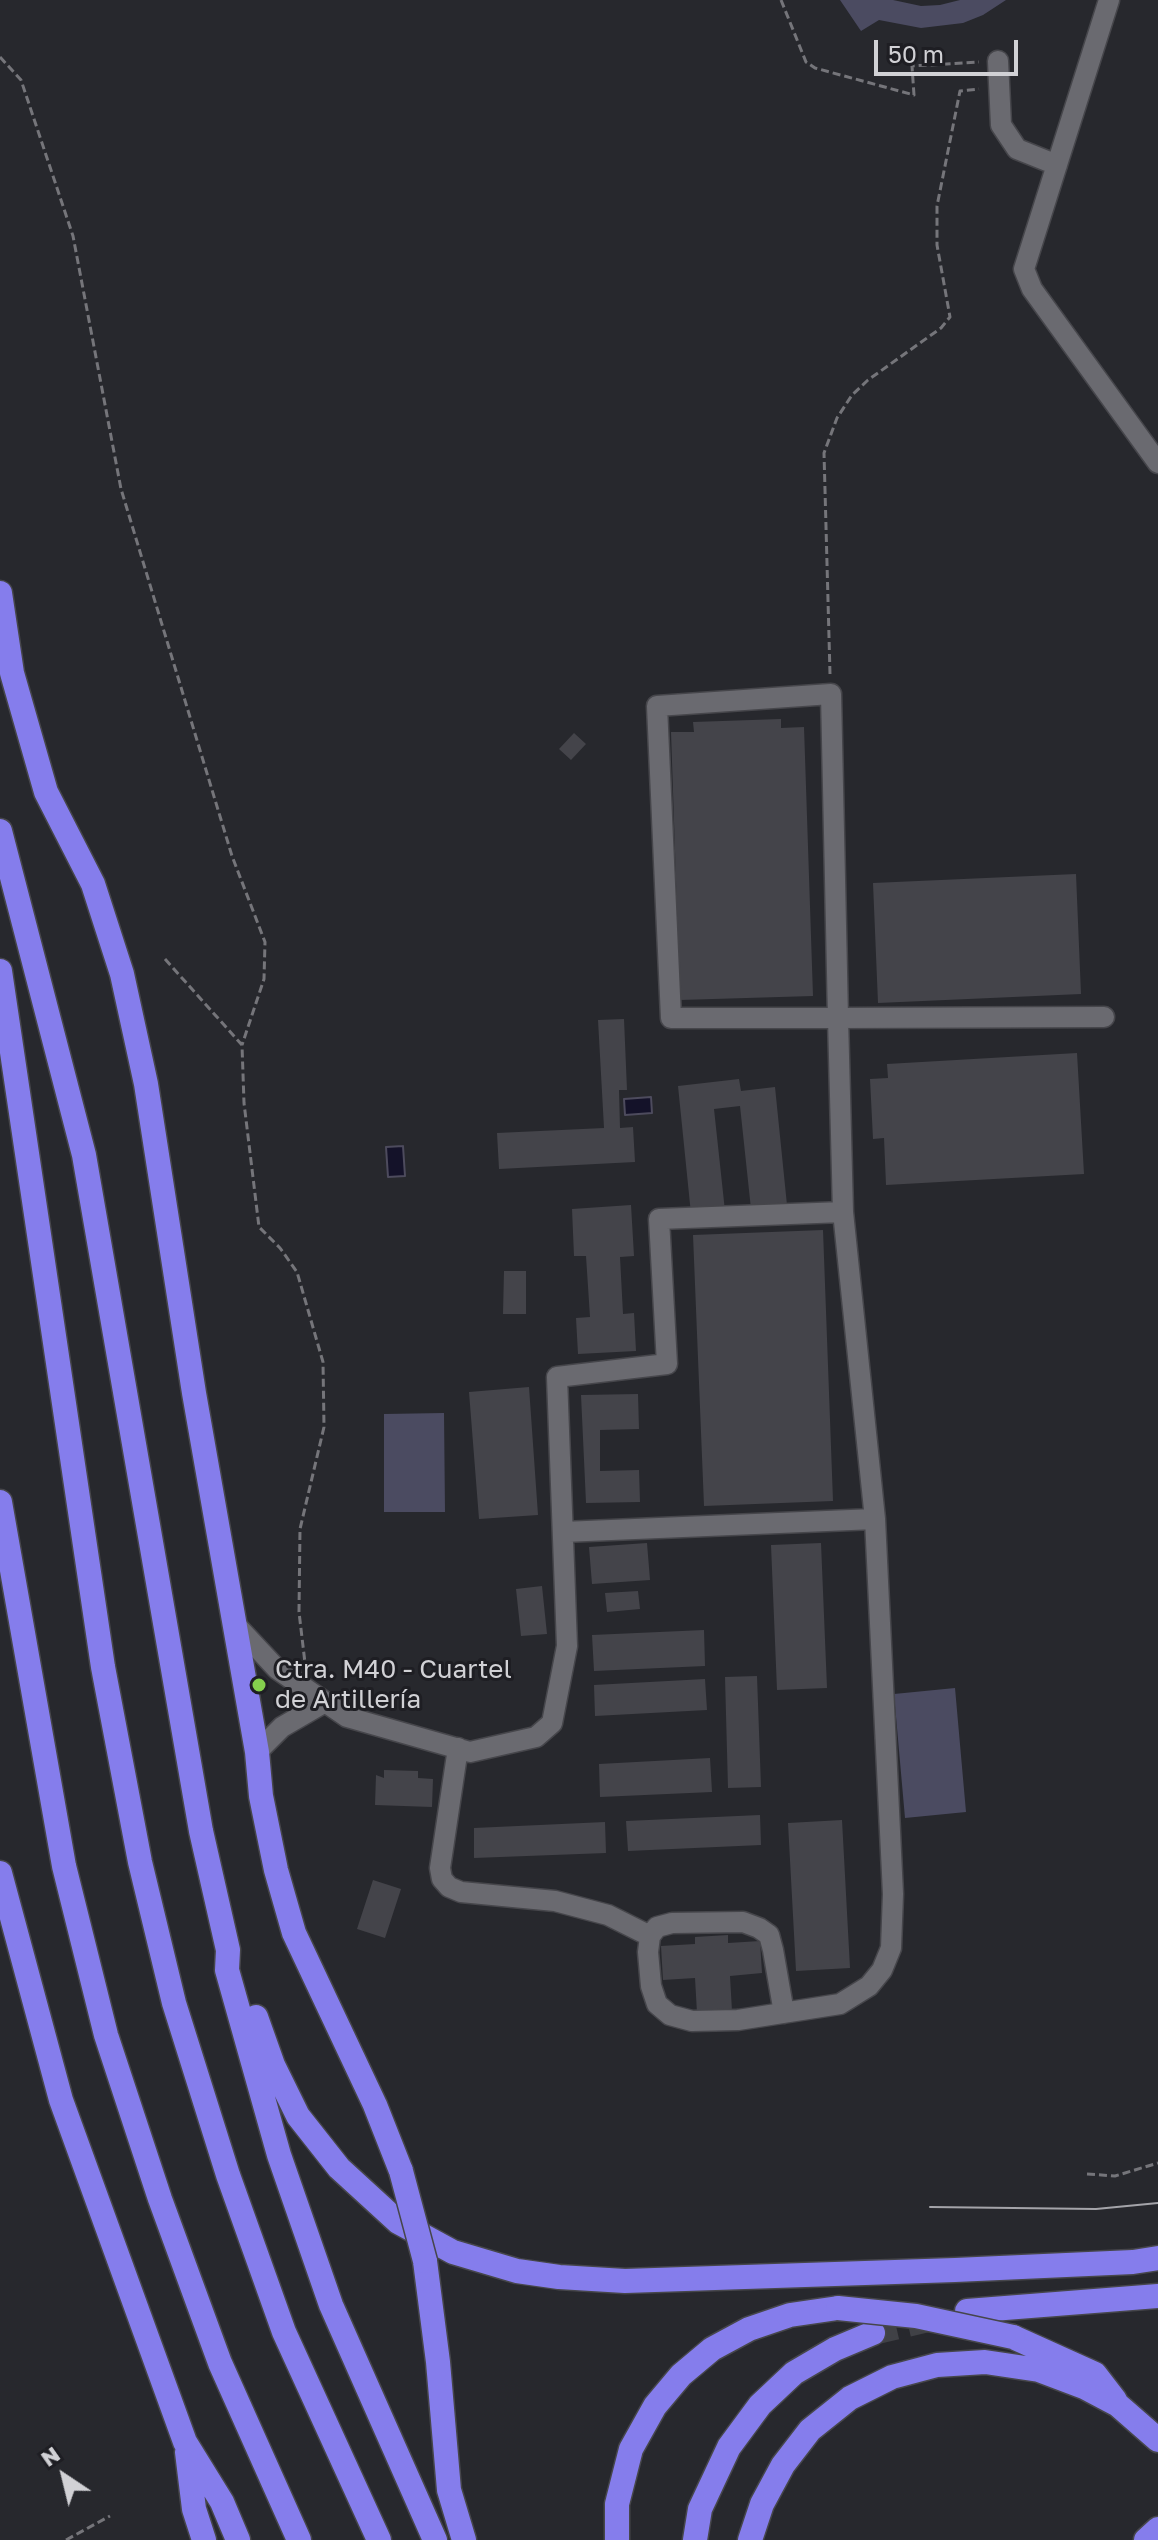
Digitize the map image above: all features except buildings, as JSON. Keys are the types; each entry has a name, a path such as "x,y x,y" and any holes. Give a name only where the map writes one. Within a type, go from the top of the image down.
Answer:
{"highway":[{"path":"0,593 12,673 46,792 93,884 122,974 146,1084 257,1752 261,1796 276,1870 294,1933 375,2105 401,2171 425,2261 438,2362 449,2490 464,2540"},
{"path":"0,831 84,1155 201,1831 228,1950 227,1970 279,2155 331,2305 435,2540"},
{"path":"0,971 103,1667 140,1862 174,2003 233,2189 284,2332 379,2540"},
{"path":"0,1502 64,1866 106,2035 160,2199 220,2363 299,2540"},
{"path":"0,1873 61,2100 185,2442 222,2502 238,2540"},
{"path":"228,1950 243,1965 249,1995 273,2065 298,2116 339,2168 398,2222 453,2252 517,2271 625,2281 955,2270 1133,2262 1158,2258"},
{"path":"967,2311 1158,2296"},
{"path":"617,2540 617,2504 631,2449 655,2406 681,2375 712,2349 749,2329 790,2315 838,2308 916,2316 1013,2337 1095,2374 1118,2405"},
{"path":"695,2540 700,2509 729,2447 760,2405 794,2373 835,2349 873,2333"},
{"path":"750,2540 762,2504 783,2465 810,2430 850,2398 892,2377 937,2365 985,2362 1039,2370 1084,2387 1118,2405 1155,2436"},
{"path":"185,2442 194,2509 204,2540"},
{"path":"1146,2540 1158,2529"}],"lane":[{"path":"1109,0 1024,269 1032,289 1158,463"},
{"path":"998,61 1001,125 1017,149 1057,165"},
{"path":"784,2013 769,1935 759,1928 743,1922 672,1923 657,1927 650,1936 648,1952 651,1986 657,2004 670,2015 692,2021 738,2020 784,2013 840,2004 859,1994 882,1970 891,1948 893,1894 875,1519 843,1212 838,1018 831,694 657,706 671,1018 838,1018 1104,1017"},
{"path":"234,1623 277,1669 347,1717 470,1752 536,1737 552,1723 567,1646 557,1377 667,1364 659,1219 843,1212"},
{"path":"563,1532 875,1519"},
{"path":"257,1752 317,1696"},
{"path":"458,1748 440,1868 442,1879 449,1887 461,1892 555,1901 608,1915 650,1936"}],"path":[{"path":"781,0 806,62 815,68 914,95 912,66 998,61"},
{"path":"0,57 21,80 73,236 121,489 232,856 265,942 264,979 242,1045 244,1103 259,1227 280,1248 297,1272 323,1362 324,1427 300,1529 299,1612 317,1696"},
{"path":"831,694 824,453 837,418 852,395 941,328 950,317 937,245 937,206 960,91 999,87"},
{"path":"165,959 242,1045"},
{"path":"1087,2174 1115,2176 1158,2163"},
{"path":"66,2540 110,2516"}],"shaded area":[{"path":"840,0 893,0 921,6 960,0 1006,0 963,23 921,28 879,20 861,31"},
{"path":"651,1097 652,1113 625,1115 624,1099"},
{"path":"403,1146 405,1176 388,1177 386,1147"},
{"path":"444,1413 445,1512 384,1512 384,1414"},
{"path":"955,1688 966,1812 905,1818 894,1694"}],"tunnel":[{"path":"873,2333 933,2319"}],"tram line":[{"path":"930,2207 1096,2209 1158,2203"}],"place":[{"name":"Ctra. M40 - Cuartel de Artillería","path":"259,1685"}]}
